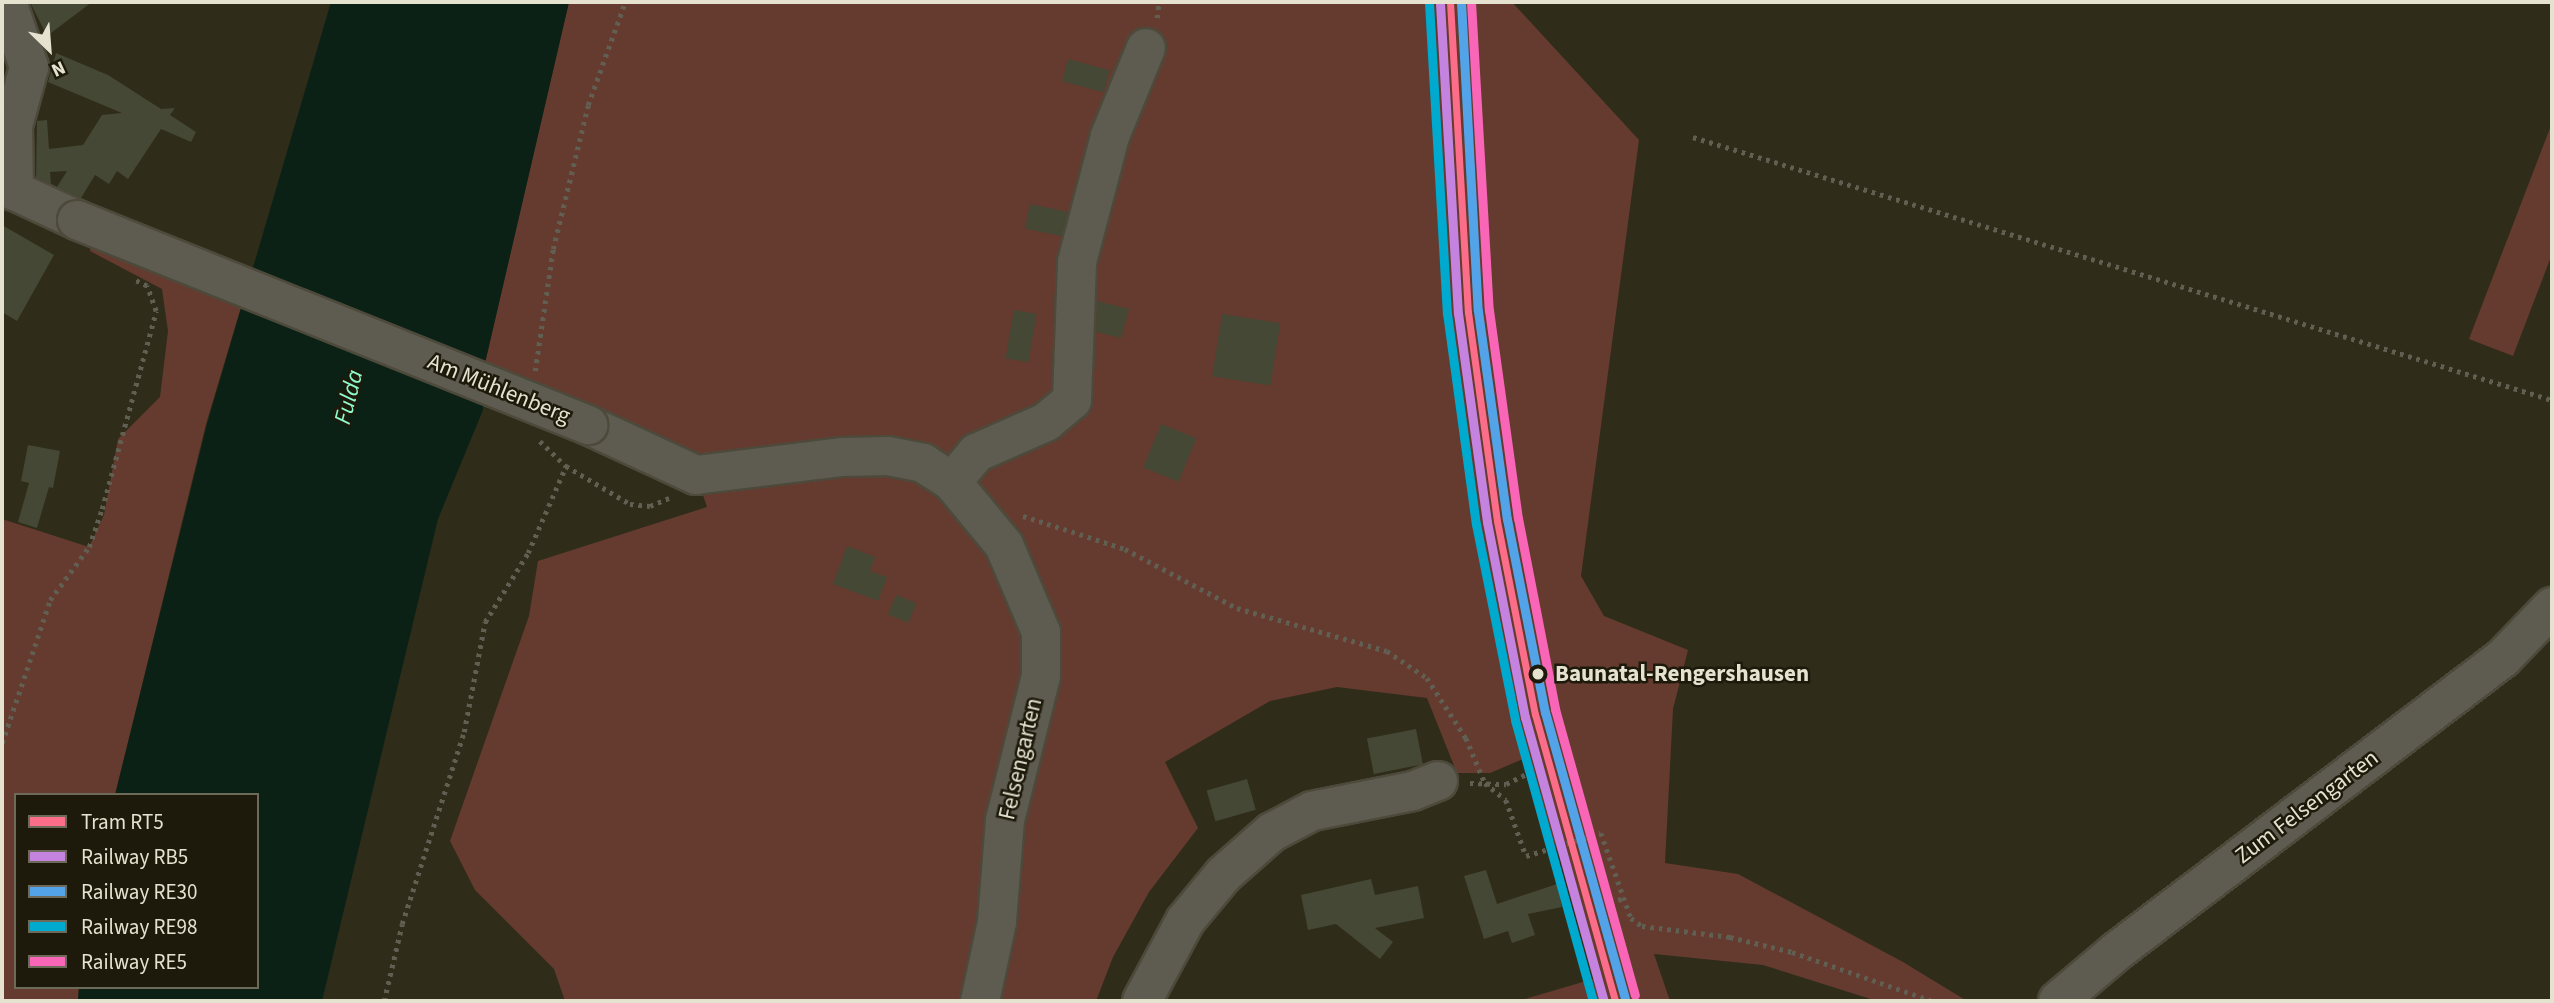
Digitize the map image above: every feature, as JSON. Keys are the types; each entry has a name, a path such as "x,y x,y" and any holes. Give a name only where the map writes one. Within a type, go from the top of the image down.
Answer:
{"street":[{"path":"7,2 29,67 13,126 8,188"},
{"path":"971,504 976,453 1046,422 1072,400 1077,262 1110,136 1146,48"},
{"name":"Am Mühlenberg","path":"8,188 77,220 587,425 696,475"},
{"path":"696,475 794,461 888,456 923,463 971,504"},
{"name":"Felsengarten","path":"971,504 1025,587 1041,632 1041,676 1005,820 997,922 980,1001"},
{"name":"Zum Felsengarten","path":"2058,1001 2117,951 2503,658 2552,607"},
{"path":"1142,1001 1185,920 1223,876 1272,832 1312,811 1413,791 1437,781"}],"path":[{"path":"534,380 553,249 588,105 625,2"},
{"path":"1693,137 2552,400"},
{"path":"2,743 50,600 89,547 102,509 156,311 147,286 123,275"},
{"path":"534,430 544,447 566,466 640,507 667,499 696,475"},
{"path":"384,1001 402,924 464,732 485,622 528,553 566,466"},
{"path":"971,504 1125,549 1237,608 1387,651 1427,678 1466,738 1485,783 1506,800 1525,856 1601,833 1631,918 1642,926 1730,937 1792,951 1933,1001"},
{"path":"1485,783 1506,784 1533,771"},
{"path":"1618,900 1625,896"}],"shaded area":[{"path":"569,2 1512,2 1639,140 1581,576 1604,616 1688,650 1673,709 1665,863 1738,874 1903,962 1967,1001 1877,1001 1763,965 1654,954 1670,1001 1518,1001 1593,979 1559,856 1523,759 1490,773 1457,773 1427,698 1337,687 1270,701 1165,762 1198,828 1149,892 1113,957 1096,1001 565,1001 554,969 475,890 450,841 529,616 538,561 707,507 696,474 485,363"},
{"path":"2552,123 2552,254 2513,356 2469,339"},
{"path":"93,220 247,287 206,424 115,793 14,793 14,989 79,989 78,1001 2,1001 2,519 89,547 104,515 118,439 160,397 168,331 162,289 90,251"}],"water":[{"name":"Fulda","path":"331,2 569,2 485,363 483,410 438,519 322,1001 78,1001 79,989 259,989 259,793 115,793 207,424"}],"building":[{"path":"30,2 92,2 47,36"},
{"path":"56,53 108,75 161,109 175,108 170,115 196,132 191,142 161,129 128,179 117,171 109,184 95,175 81,198 57,187 67,171 50,172 51,184 36,177 37,121 47,120 49,149 83,145 102,115 122,113 48,82"},
{"path":"1068,59 1110,70 1104,92 1062,81"},
{"path":"1030,204 1068,212 1063,237 1025,228"},
{"path":"2,225 54,255 17,321 2,312"},
{"path":"1097,301 1129,309 1121,338 1096,332"},
{"path":"1014,310 1037,314 1028,362 1005,358"},
{"path":"1222,314 1280,323 1270,385 1212,376"},
{"path":"1161,424 1196,438 1179,482 1143,468"},
{"path":"28,445 60,451 53,488 49,487 37,528 18,522 29,483 21,481"},
{"path":"847,546 875,557 870,571 887,577 878,601 833,584"},
{"path":"896,595 916,603 909,623 888,614"},
{"path":"1416,729 1423,764 1374,774 1367,739"},
{"path":"1247,779 1256,810 1215,821 1207,791"},
{"path":"1486,870 1497,904 1557,884 1562,907 1528,914 1535,935 1512,943 1508,931 1484,939 1464,876"},
{"path":"1371,879 1375,895 1418,886 1424,918 1375,928 1393,942 1380,959 1336,924 1308,930 1301,895"}],"tram line":[{"name":"RT5","path":"1450,2 1468,312 1497,521 1535,714 1615,1001"}],"rail line":[{"name":"RE30","path":"1461,2 1478,311 1507,519 1545,712 1625,998"},
{"name":"RE5","path":"1471,2 1489,310 1518,518 1555,709 1635,995"},
{"name":"RE98","path":"1429,3 1447,313 1476,524 1515,720 1593,1001"},
{"name":"RB5","path":"1440,3 1458,313 1487,522 1525,717 1604,1001"}],"place":[{"name":"Baunatal-Rengershausen","path":"1538,674"}]}
